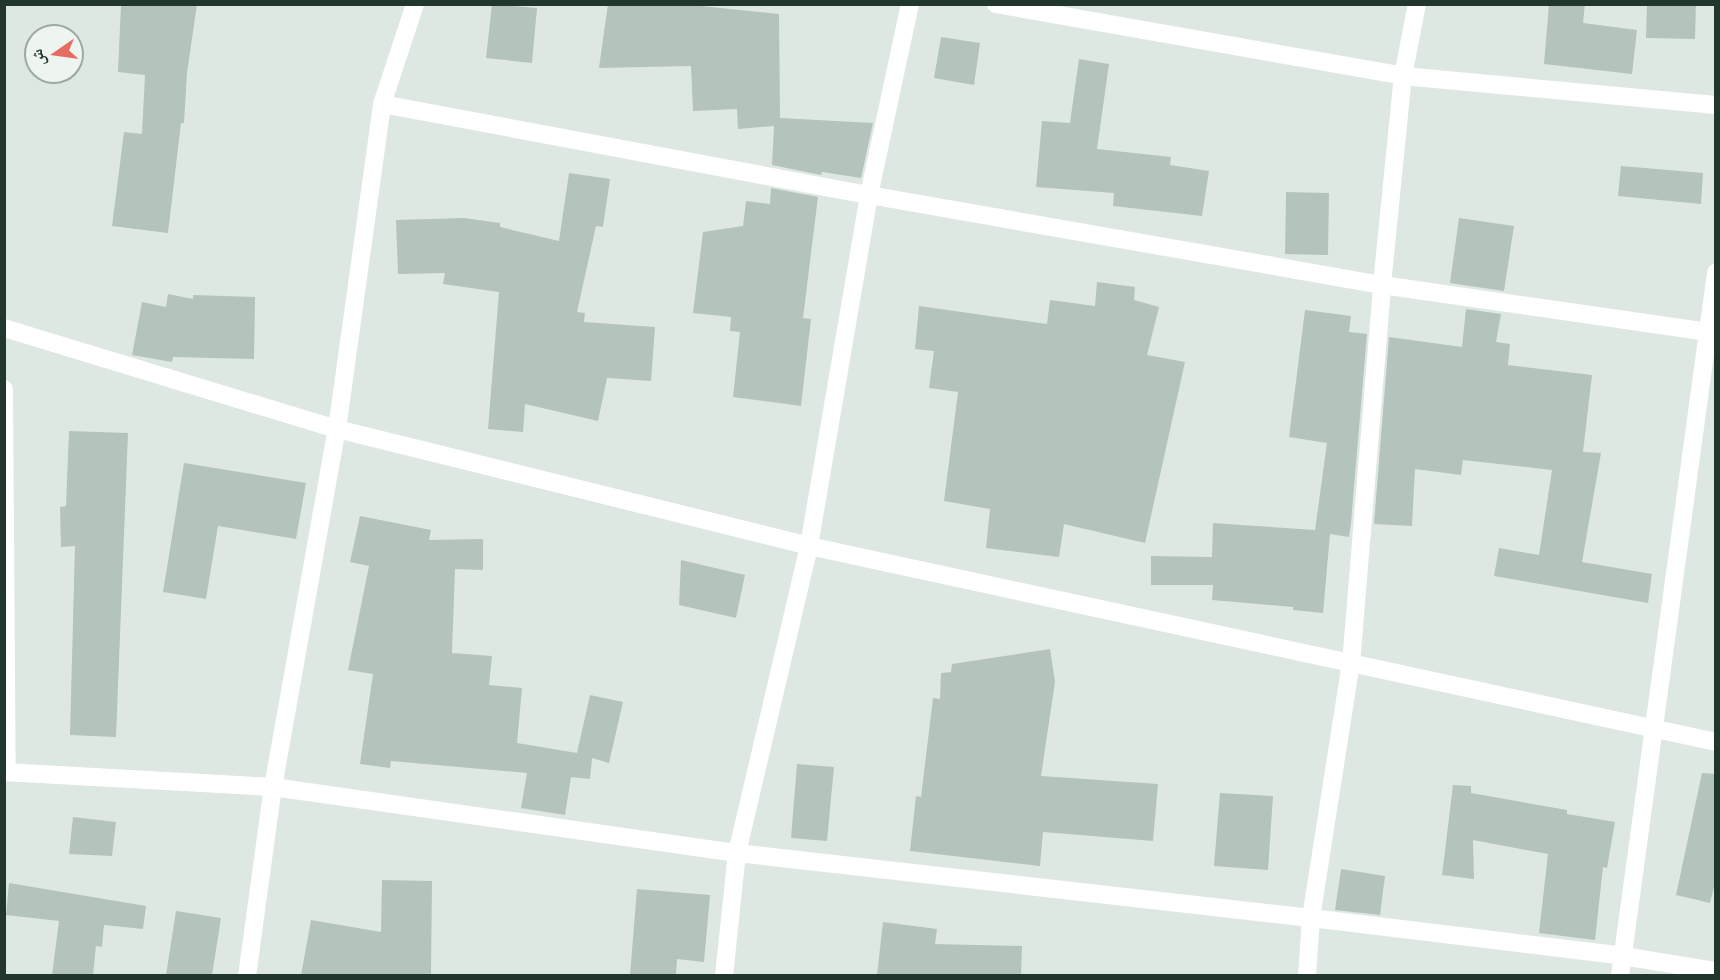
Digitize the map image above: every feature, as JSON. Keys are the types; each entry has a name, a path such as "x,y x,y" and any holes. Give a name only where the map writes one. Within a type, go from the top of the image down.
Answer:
{"street":[{"path":"247,975 273,787 337,429 382,104 415,4"},
{"path":"724,975 737,853 809,546 870,195 909,4"},
{"path":"996,4 1403,76 1716,105"},
{"path":"1307,975 1311,918 1351,664 1382,285 1403,76 1417,4"},
{"path":"382,104 870,195 1382,285 1707,332"},
{"path":"1620,975 1716,273"},
{"path":"4,328 337,429 809,546 1716,742"},
{"path":"4,389 6,772 273,787 737,853 1311,918 1623,956 1716,971"}],"building":[{"path":"121,4 197,4 187,73 184,123 181,123 168,233 112,226 124,132 142,134 145,75 118,72"},
{"path":"492,4 537,8 532,63 486,58"},
{"path":"608,4 682,4 779,14 780,118 873,123 861,178 822,172 821,175 772,165 774,126 738,129 737,109 693,111 691,66 599,68"},
{"path":"1549,4 1585,4 1583,23 1637,30 1632,74 1544,64"},
{"path":"1647,4 1696,4 1695,39 1646,38"},
{"path":"941,37 980,43 974,85 934,78"},
{"path":"1079,59 1109,64 1097,149 1171,157 1170,165 1209,171 1202,216 1113,206 1114,193 1036,187 1042,121 1070,123"},
{"path":"1621,166 1703,173 1701,204 1618,196"},
{"path":"569,173 610,179 603,227 596,226 577,312 585,313 584,322 655,327 651,381 607,378 598,421 525,404 523,432 488,429 499,292 443,284 445,273 398,274 396,220 464,218 500,223 500,227 559,241"},
{"path":"771,188 818,197 803,318 811,319 801,406 733,397 740,332 730,331 731,317 693,313 703,232 743,226 746,201 770,204"},
{"path":"1286,192 1329,193 1328,255 1285,254"},
{"path":"1459,218 1514,226 1504,291 1450,283"},
{"path":"1097,282 1135,287 1134,300 1159,307 1147,355 1185,362 1145,543 1064,524 1059,557 986,548 990,509 944,501 958,392 929,388 934,351 915,349 919,306 1047,324 1050,300 1095,306"},
{"path":"168,294 193,299 193,295 255,297 254,359 173,357 172,362 132,355 142,302 166,307"},
{"path":"1466,309 1501,314 1496,342 1510,344 1508,365 1592,375 1583,452 1601,453 1582,562 1652,574 1648,603 1494,576 1499,548 1539,555 1552,470 1463,460 1461,475 1415,469 1412,526 1374,524 1389,337 1462,347"},
{"path":"1305,310 1351,316 1349,332 1367,334 1349,537 1330,534 1323,613 1293,610 1293,607 1212,600 1213,585 1151,585 1151,556 1212,557 1213,523 1315,530 1327,443 1289,437"},
{"path":"69,431 128,433 116,737 70,735 75,546 61,547 60,507 66,506"},
{"path":"184,463 306,483 296,539 218,526 206,599 163,592"},
{"path":"360,516 431,530 429,540 483,539 483,570 455,569 452,653 492,656 489,685 522,688 517,743 577,753 590,695 623,702 609,763 592,758 590,779 571,777 565,815 521,808 527,773 391,761 390,768 360,764 373,674 348,670 369,566 350,562"},
{"path":"681,560 745,575 736,618 679,605"},
{"path":"1050,649 1055,682 1041,776 1158,784 1153,841 1043,832 1040,866 910,851 916,796 921,797 933,698 940,699 941,673 951,672 952,664"},
{"path":"797,764 834,767 827,841 791,838"},
{"path":"1702,773 1716,774 1716,879 1710,903 1676,895"},
{"path":"1453,785 1471,786 1471,793 1567,810 1567,814 1615,822 1607,868 1603,867 1595,940 1539,933 1548,854 1473,840 1474,879 1442,875"},
{"path":"1220,793 1273,796 1268,870 1214,866"},
{"path":"73,817 116,822 112,856 69,854"},
{"path":"1341,869 1385,876 1380,915 1335,910"},
{"path":"382,880 432,881 431,975 301,975 311,920 381,932"},
{"path":"9,883 146,906 143,929 104,925 102,947 96,946 93,975 52,975 59,921 6,915"},
{"path":"637,889 710,895 704,962 677,959 676,975 630,975"},
{"path":"176,911 221,918 212,975 166,975"},
{"path":"883,922 937,929 935,944 1022,946 1021,975 877,975"}]}
